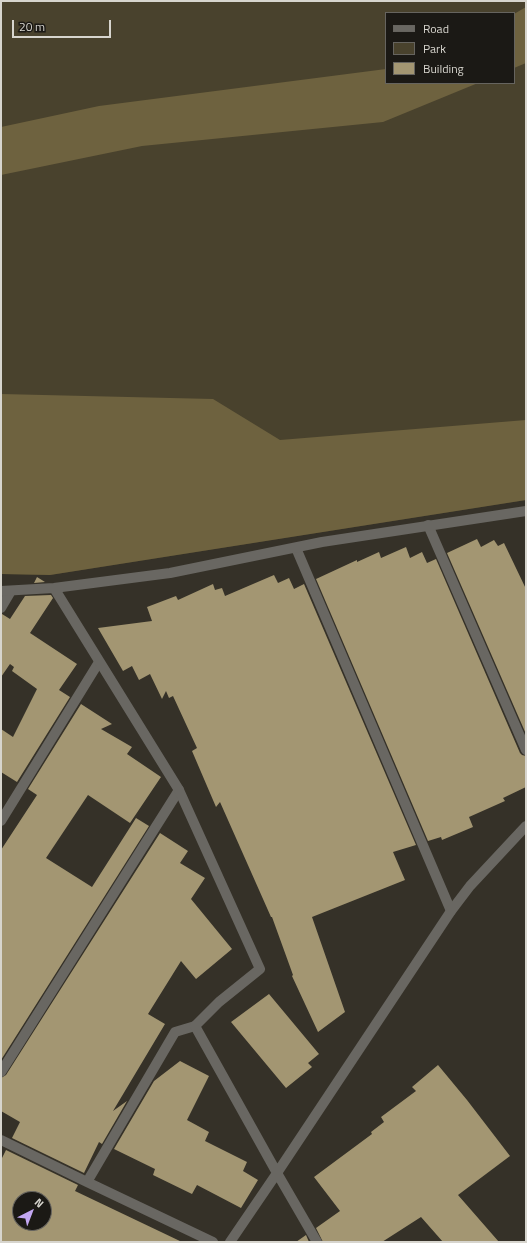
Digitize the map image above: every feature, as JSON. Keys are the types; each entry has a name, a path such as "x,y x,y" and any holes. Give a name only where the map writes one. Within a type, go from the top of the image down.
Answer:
{"street":[{"path":"1,608 6,591 54,588 170,573 322,542 526,511"},
{"path":"428,526 526,750"},
{"path":"296,548 451,911"},
{"path":"54,588 179,790 260,969 219,1002 196,1026 175,1032 87,1182"},
{"path":"1,821 99,662"},
{"path":"1,1072 179,790"},
{"path":"230,1242 451,911 470,886 526,826"},
{"path":"196,1026 317,1242"},
{"path":"1,1140 213,1242"}],"green space":[{"path":"1,1 526,1 526,500 50,575 1,574"}],"shaded area":[{"path":"526,7 526,63 515,68 515,13"},
{"path":"385,69 385,84 476,84 383,122 142,146 1,175 1,127 99,106"},
{"path":"1,394 213,399 280,440 526,420 526,500 50,575 1,574"}],"building":[{"path":"477,539 481,547 494,540 498,546 504,543 526,589 526,734 447,553"},
{"path":"406,547 410,558 422,552 427,563 436,559 520,753 526,756 526,787 503,798 505,801 469,817 473,827 442,840 441,837 428,841 316,579 357,560 357,562 379,552 381,558"},
{"path":"274,575 278,583 289,578 294,589 304,584 416,845 393,852 405,880 312,917 345,1012 318,1032 292,976 293,975 272,917 220,802 216,807 192,751 197,748 173,696 169,698 166,691 162,699 150,674 139,680 132,666 123,671 98,628 152,621 147,607 176,596 178,600 213,584 215,590 222,588 225,596"},
{"path":"37,577 45,582 34,583"},
{"path":"51,595 53,598 30,633 77,664 59,690 70,697 17,782 1,772 1,729 13,737 37,689 12,671 14,667 10,664 1,677 1,614 10,619 25,596"},
{"path":"81,704 112,724 101,729 132,747 127,754 161,777 130,823 88,795 46,858 92,887 136,818 149,826 1,1060 1,850 37,795 28,789"},
{"path":"160,833 188,851 180,863 205,878 191,899 232,949 196,979 181,961 148,1014 165,1024 113,1111 127,1101 102,1144 99,1142 84,1173 12,1138 20,1122 1,1111 1,1078 6,1075"},
{"path":"269,994 319,1054 308,1063 312,1067 286,1088 231,1022"},
{"path":"180,1061 209,1076 187,1120 209,1132 205,1141 247,1162 243,1171 258,1180 241,1208 197,1185 192,1194 153,1175 155,1169 114,1149 154,1081"},
{"path":"438,1065 510,1156 458,1195 499,1242 443,1242 421,1217 382,1242 323,1242 316,1228 340,1211 314,1177 372,1134 371,1132 384,1122 381,1117 416,1091 412,1087"},
{"path":"6,1150 78,1185 75,1191 182,1242 1,1242 1,1160"},
{"path":"306,1235 309,1242 296,1242"}]}
